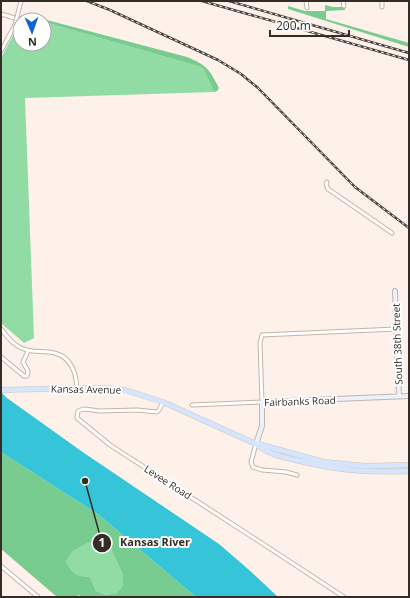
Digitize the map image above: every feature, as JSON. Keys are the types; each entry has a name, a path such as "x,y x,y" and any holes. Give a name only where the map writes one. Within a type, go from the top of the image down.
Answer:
{"main road":[{"name":"Kansas Avenue","path":"1,390 76,388 125,390 163,402 256,444 265,451 282,457 308,464 332,468 372,472 409,471"},
{"name":"Kansas Avenue","path":"256,444 324,462 365,466 409,465"}],"street":[{"path":"1,52 15,25 21,1"},
{"path":"306,1 307,8"},
{"path":"343,1 344,6"},
{"path":"382,1 382,7"},
{"path":"1,14 12,17"},
{"path":"327,182 326,184 328,189 392,233"},
{"name":"South 38th Street","path":"395,291 399,396"},
{"path":"1,329 14,344 28,351 52,352 66,359 74,368 76,374 76,388"},
{"path":"297,475 286,472 262,470 253,467 251,462 262,426 260,343 262,335 396,329"},
{"path":"1,357 24,376 27,376 28,371 23,362 28,351"},
{"name":"Fairbanks Road","path":"192,405 409,396"},
{"name":"Levee Road","path":"163,402 159,410 156,412 137,410 100,411 84,409 78,411 77,418 110,445 344,597"},
{"path":"1,566 38,597"}],"green space":[{"path":"325,5 345,7 345,10 326,11 326,19 409,43 409,47 288,9 288,6 305,11 325,11"},
{"path":"52,21 187,57 207,69 213,76 219,88 217,91 214,92 204,70 201,67 52,24"},
{"path":"52,24 201,67 204,70 214,92 25,98 34,338 24,343 1,323 1,58 12,37 12,52 52,52"},
{"path":"1,452 99,515 196,597 81,597 79,595 76,597 57,597 1,549","holes":["90,542 105,543 111,549 123,575 123,585 117,593 107,595 96,591 90,577 75,574 70,569 66,561 73,551"]},
{"path":"90,542 105,543 111,549 123,575 123,585 117,593 108,595 96,591 90,577 75,574 68,565 66,561 73,551"}],"water":[{"path":"1,392 7,398 84,453 219,544 278,597 196,597 99,515 1,452"}],"railway":[{"path":"87,1 110,10 218,60 241,74 258,88 355,187 409,228"},
{"path":"202,1 409,60"},
{"path":"229,1 409,53"}],"place":[{"name":"Kansas River","path":"85,481"}]}
